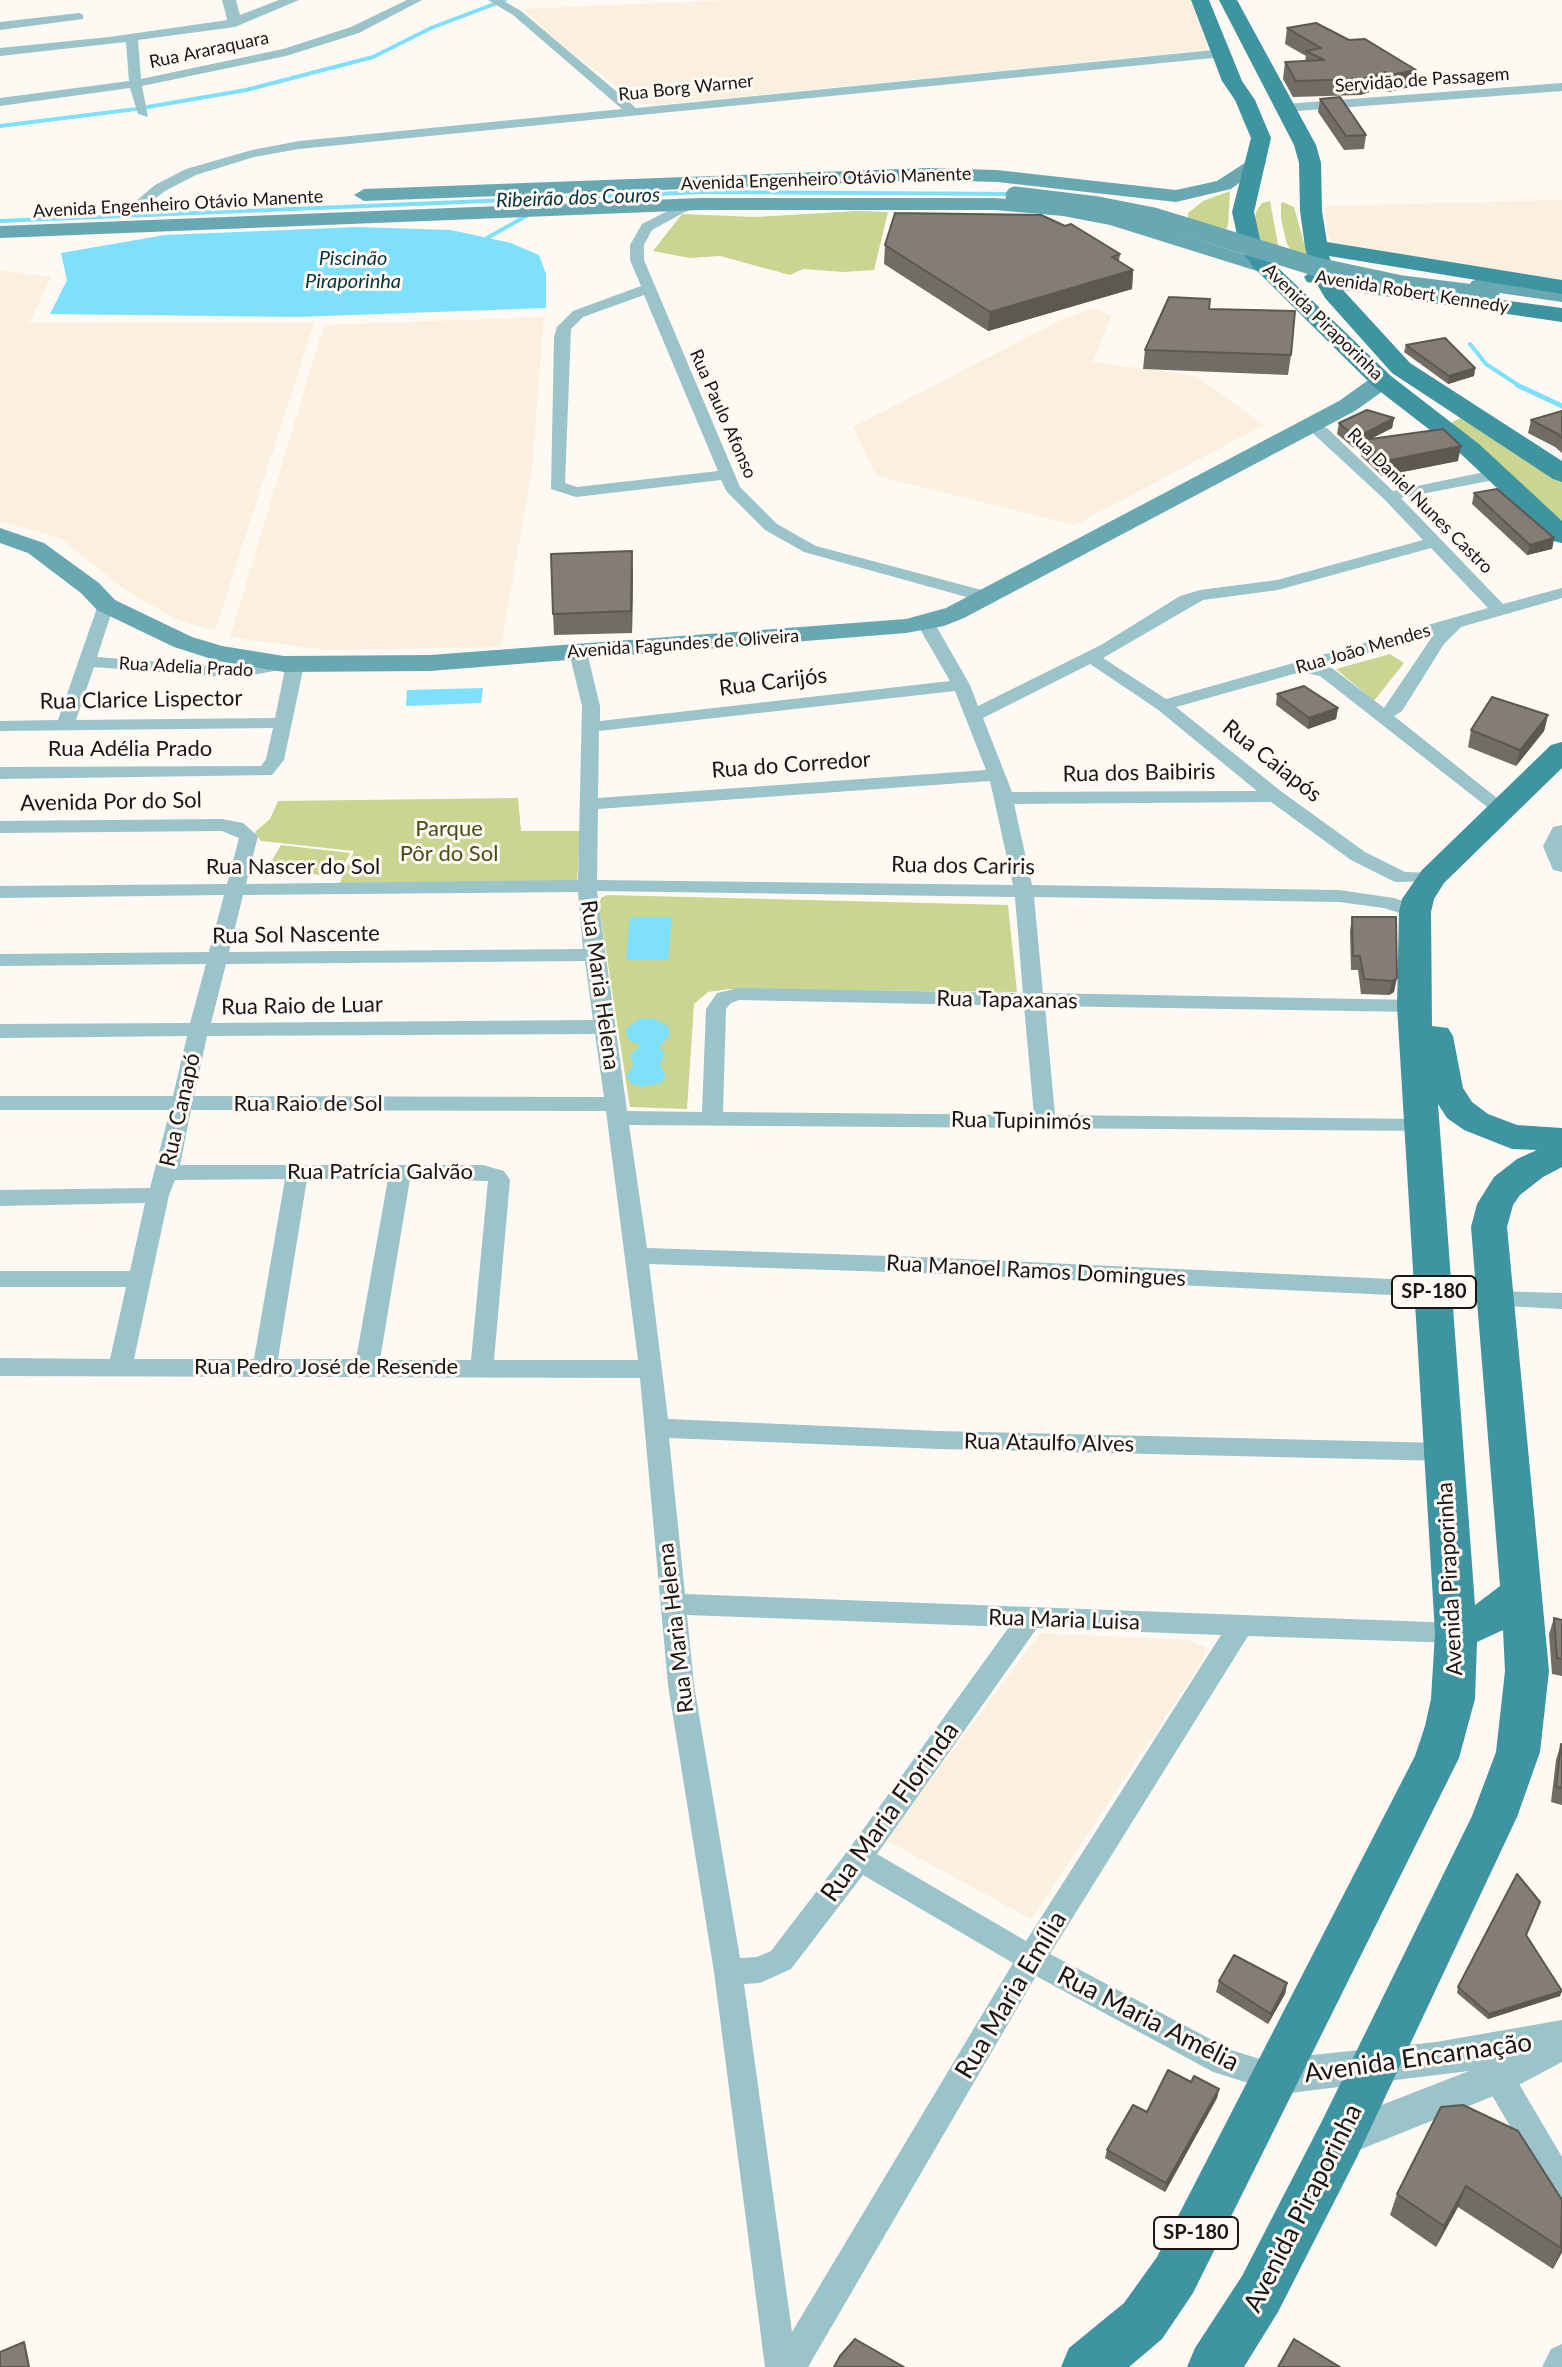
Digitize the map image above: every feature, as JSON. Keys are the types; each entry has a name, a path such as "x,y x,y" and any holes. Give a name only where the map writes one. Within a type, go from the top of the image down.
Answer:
{"main road":[{"name":"Avenida Piraporinha","path":"1200,0 1232,81 1259,132 1261,143 1246,198 1244,226 1251,248 1264,267 1382,381 1499,474 1562,535"},
{"name":"Avenida Piraporinha","path":"1228,0 1305,145 1310,163 1316,247 1324,279 1348,312 1401,368 1562,474"},
{"name":"Avenida Engenheiro Otávio Manente","path":"341,196 757,182 845,175 966,174 1053,181 1132,192 1195,194 1224,185 1257,161"},
{"path":"757,182 1081,203 1171,221 1282,257 1358,276 1416,287 1562,306"},
{"path":"715,204 851,190 978,186 1104,198 1176,213 1341,263 1562,296"},
{"path":"1114,220 1143,211 1145,201 1132,192"},
{"path":"1178,239 1166,228 1163,215 1171,204 1195,194"},
{"name":"Avenida Engenheiro Otávio Manente","path":"113,207 137,206 164,198"},
{"name":"Avenida Engenheiro Otávio Manente","path":"0,232 689,204 1019,205 1114,220 1216,253"},
{"name":"Avenida Robert Kennedy","path":"1316,247 1562,287"},
{"name":"Avenida Robert Kennedy","path":"1216,253 1264,267 1394,293 1562,315"},
{"path":"1348,312 1358,296 1394,293 1397,279 1405,271 1419,266"},
{"name":"Avenida Fagundes de Oliveira","path":"0,535 52,558 106,605 183,642 218,653 290,664 430,663 926,624 987,597 1347,406 1382,381"},
{"name":"Avenida Fagundes de Oliveira","path":"1347,406 1415,405"},
{"name":"Avenida Piraporinha","path":"1088,2367 1143,2321 1160,2301 1437,1758 1453,1699 1456,1633 1414,1006 1415,912 1418,899 1433,877 1562,751"},
{"path":"1414,1006 1430,1023 1437,1039 1446,1088 1459,1110 1476,1122 1512,1137 1562,1140"},
{"name":"Avenida Piraporinha","path":"1214,2367 1260,2294 1339,2140 1494,1817 1518,1752 1527,1671 1489,1243 1495,1204 1517,1176 1562,1153"},
{"path":"1456,1633 1489,1618 1522,1593"}],"street":[{"path":"74,0 88,43"},
{"path":"229,0 241,21"},
{"path":"241,21 243,0"},
{"path":"0,52 132,38 241,21 292,0"},
{"name":"Rua Araraquara","path":"0,102 135,84 301,48 355,30 416,0"},
{"path":"499,3 633,112"},
{"path":"0,26 79,17"},
{"path":"132,38 135,84 142,109"},
{"name":"Rua Borg Warner","path":"164,198 213,165 299,145 1223,53"},
{"name":"Servidão de Passagem","path":"1285,108 1562,87"},
{"path":"609,208 630,213 647,227 689,204"},
{"name":"Rua Paulo Afonso","path":"647,227 636,254 647,289 725,475 748,506 789,540 836,557 987,597"},
{"path":"647,289 578,314 564,327 557,486 576,492 725,475"},
{"name":"Rua Daniel Nunes Castro","path":"1311,424 1390,496 1499,610"},
{"path":"1390,496 1499,474"},
{"path":"973,716 1091,657 1200,595 1287,583 1434,542"},
{"name":"Rua João Mendes","path":"1163,705 1302,667 1327,666 1393,640 1562,593"},
{"path":"65,725 106,605"},
{"path":"1380,715 1393,711 1428,654 1446,631 1457,623"},
{"path":"926,624 961,685 1004,798 1024,891 1045,1121"},
{"path":"1393,640 1428,654"},
{"name":"Rua Maria Helena","path":"578,652 587,687 591,727 586,888 593,955 618,1111 652,1369 655,1428 681,1685 728,1972 781,2367"},
{"name":"Rua Caiapós","path":"1091,657 1163,705 1275,796 1358,856 1402,878 1433,877"},
{"name":"Rua Adelia Prado","path":"88,661 236,673 290,664"},
{"path":"282,723 290,664"},
{"path":"1327,666 1380,715 1503,810"},
{"name":"Rua Carijós","path":"591,727 961,685"},
{"name":"Rua Clarice Lispector","path":"0,726 282,723"},
{"name":"Rua Adélia Prado","path":"0,773 259,773 266,771 275,760 282,723"},
{"name":"Rua do Corredor","path":"588,804 996,775"},
{"name":"Rua dos Baibiris","path":"1004,798 1275,796"},
{"name":"Avenida Por do Sol","path":"0,827 222,825"},
{"name":"Rua Canapó","path":"120,1367 158,1195 167,1173 198,1032 249,836 236,827 222,825"},
{"path":"1562,832 1555,846 1562,865"},
{"name":"Rua dos Cariris","path":"1339,896 1373,881 1358,856"},
{"name":"Rua dos Cariris","path":"586,888 659,885 1339,896 1387,902 1415,912"},
{"name":"Rua Nascer do Sol","path":"0,892 586,888"},
{"name":"Rua Sol Nascente","path":"0,960 593,955"},
{"name":"Rua Tapaxanas","path":"712,1118 716,1009 719,1002 729,996 1414,1006"},
{"name":"Rua Raio de Luar","path":"0,1031 605,1027"},
{"name":"Rua Raio de Sol","path":"0,1103 618,1111"},
{"name":"Rua Tupinimós","path":"618,1111 712,1118 1423,1126"},
{"path":"367,1367 400,1171"},
{"name":"Rua Patrícia Galvão","path":"167,1173 483,1172 499,1180 482,1367"},
{"path":"265,1366 297,1173"},
{"path":"0,1198 158,1195"},
{"name":"Rua Manoel Ramos Domingues","path":"638,1256 920,1265 1434,1289"},
{"path":"0,1279 138,1279"},
{"path":"1494,1299 1562,1301"},
{"name":"Rua Pedro José de Resende","path":"0,1367 652,1369"},
{"name":"Rua Ataulfo Alves","path":"655,1428 939,1440 1444,1452"},
{"name":"Rua Maria Luisa","path":"672,1604 1456,1633"},
{"name":"Rua Maria Florinda","path":"728,1972 760,1970 781,1960 859,1858 1030,1618"},
{"name":"Rua Maria Emília","path":"790,2367 1031,1959 1240,1627"},
{"name":"Rua Maria Amélia","path":"859,1858 1031,1959 1224,2062 1274,2077"},
{"name":"Avenida Encarnação","path":"1274,2077 1375,2067 1562,2039"},
{"name":"Avenida Encarnação","path":"1339,2140 1498,2077 1562,2039"},
{"path":"1498,2077 1562,2186"},
{"path":"1558,2367 1562,2360"}],"shaded area":[{"path":"732,0 1190,0 1201,19 1208,50 656,105 638,103 562,45 523,9"},
{"path":"1562,200 1562,282 1333,246 1327,231 1325,206"},
{"path":"0,270 51,277 29,323 314,323 215,631 176,619 125,590 60,538 0,521"},
{"path":"1094,308 1111,316 1093,362 1196,376 1264,425 1075,525 876,476 853,427 1065,318"},
{"path":"544,317 532,468 501,647 325,650 230,637 324,325"},
{"path":"1040,1633 1188,1640 1205,1647 1203,1660 1031,1919 886,1840"}],"green space":[{"path":"1230,191 1228,226 1217,240 1187,225 1188,213 1203,201"},
{"path":"1270,201 1278,245 1263,246 1254,225 1256,212 1262,203"},
{"path":"1283,202 1294,207 1311,268 1297,266 1286,241 1281,218"},
{"path":"888,212 874,270 844,272 803,269 790,275 720,256 690,258 653,251 682,214 755,217"},
{"path":"1460,418 1482,423 1562,481 1562,526 1449,424"},
{"path":"1390,654 1404,663 1374,701 1336,669"},
{"name":"Parque Pôr do Sol","path":"518,798 521,831 580,831 577,882 337,889 354,851 261,841 255,832 270,819 278,801"},
{"path":"281,845 350,853 338,877 267,869"},
{"path":"607,895 1008,905 1017,992 730,989 708,992 694,1004 687,1109 630,1107 599,906 601,898"}],"water":[{"name":"Piscinão Piraporinha","path":"358,227 451,230 511,243 539,255 546,274 546,308 297,317 50,314 67,280 61,253 165,235"},
{"path":"483,688 481,703 406,706 407,690"},
{"path":"630,917 672,917 668,960 626,960"},
{"path":"653,1018 669,1027 669,1036 659,1047 665,1054 660,1065 666,1075 661,1083 642,1087 631,1083 626,1076 634,1065 630,1055 641,1046 628,1039 625,1030 638,1019"}],"building":[{"path":"1316,23 1349,40 1365,39 1416,70 1391,75 1385,72 1363,79 1296,81 1285,62 1324,60 1306,51 1321,48 1287,28"},
{"path":"1340,97 1366,135 1346,136 1320,99"},
{"path":"895,213 1041,215 1065,226 1071,224 1120,254 1112,257 1133,270 990,312 885,245"},
{"path":"1169,297 1210,299 1209,309 1295,311 1291,355 1145,350"},
{"path":"1445,338 1475,368 1449,376 1406,345"},
{"path":"1367,410 1394,418 1356,438 1339,423"},
{"path":"1562,411 1562,438 1531,420"},
{"path":"1443,429 1461,446 1385,461 1363,440"},
{"path":"1497,489 1554,538 1530,545 1474,493"},
{"path":"632,551 631,611 553,614 551,554"},
{"path":"1304,686 1338,708 1309,718 1277,694"},
{"path":"1492,697 1548,715 1520,750 1471,730"},
{"path":"1352,917 1396,917 1397,978 1392,981 1364,979 1360,956 1353,956"},
{"path":"1554,1618 1562,1620 1562,1659 1557,1658"},
{"path":"1562,1745 1562,1788 1556,1787"},
{"path":"1517,1874 1540,1902 1526,1935 1562,1991 1489,2014 1458,1987"},
{"path":"1234,1955 1287,1983 1271,2014 1219,1981"},
{"path":"1168,2070 1191,2082 1194,2076 1219,2089 1166,2183 1107,2150 1133,2105 1147,2112"},
{"path":"1463,2105 1518,2131 1562,2200 1561,2248 1466,2186 1444,2226 1397,2194 1441,2107"},
{"path":"855,2339 904,2367 834,2367"},
{"path":"1294,2339 1340,2367 1278,2367"},
{"path":"24,2342 29,2367 0,2367 0,2352"}],"waterway":[{"path":"0,126 136,109 246,90 373,57 431,28 505,0"},
{"name":"Ribeirão dos Couros","path":"0,221 705,192 1012,194"},
{"path":"487,238 528,215"},
{"name":"Ribeirão dos Couros","path":"1470,344 1486,364 1520,387"},
{"name":"Ribeirão dos Couros","path":"1520,387 1562,406"}]}
